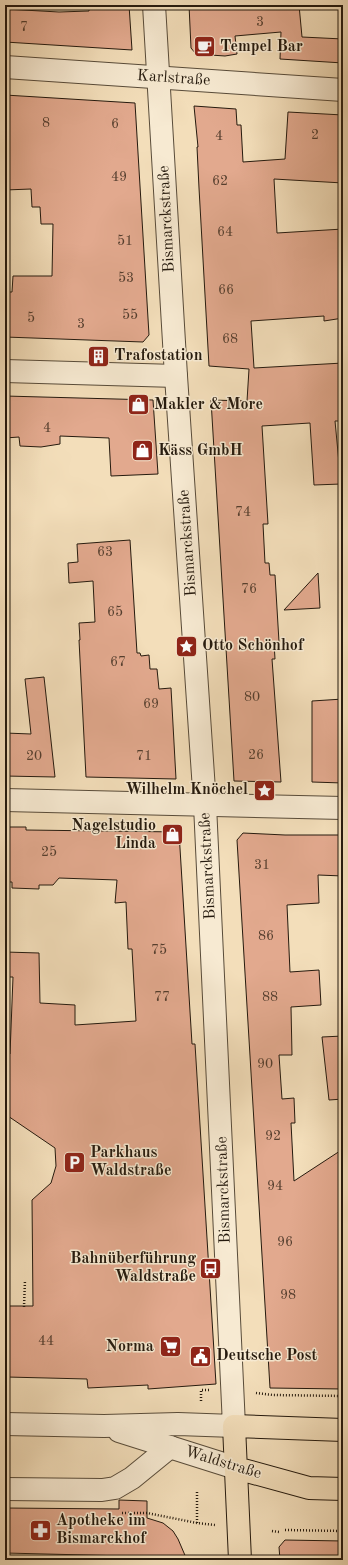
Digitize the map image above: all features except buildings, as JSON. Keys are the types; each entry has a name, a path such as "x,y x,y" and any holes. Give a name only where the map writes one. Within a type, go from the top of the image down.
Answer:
{"main road":[{"name":"Waldstraße","path":"234,1426 343,1430"},
{"name":"Bismarckstraße","path":"234,1426 240,1560"},
{"name":"Waldstraße","path":"236,1468 309,1488 343,1489"}],"street":[{"name":"Bismarckstraße","path":"154,5 176,376 205,805 234,1426"},
{"name":"Karlstraße","path":"5,67 159,76 343,90"},
{"path":"5,371 176,376"},
{"path":"5,800 343,808"},
{"name":"Waldstraße","path":"5,1424 104,1426 178,1424 234,1426"},
{"name":"Waldstraße","path":"104,1426 236,1468"},
{"path":"5,1489 102,1490 115,1488 132,1478 170,1447"}],"path":[{"path":"24,1307 25,1280"},
{"path":"201,1404 201,1390 233,1390 273,1395 343,1396"},
{"path":"197,1492 197,1523"},
{"path":"147,1513 197,1523 216,1525"},
{"path":"285,1530 343,1531"},
{"path":"272,1531 279,1532"}],"place":[{"name":"Tempel Bar","path":"205,47"},
{"name":"Trafostation","path":"98,356"},
{"name":"Makler & More","path":"139,405"},
{"name":"Käss GmbH","path":"143,451"},
{"name":"Otto Schönhof","path":"187,646"},
{"name":"Wilhelm Knöchel","path":"264,790"},
{"name":"Nagelstudio Linda","path":"172,835"},
{"name":"Parkhaus Waldstraße","path":"74,1162"},
{"name":"Bahnüberführung Waldstraße","path":"211,1268"},
{"name":"Norma","path":"170,1347"},
{"name":"Deutsche Post","path":"200,1356"},
{"name":"Apotheke im Bismarckhof","path":"40,1530"}]}
